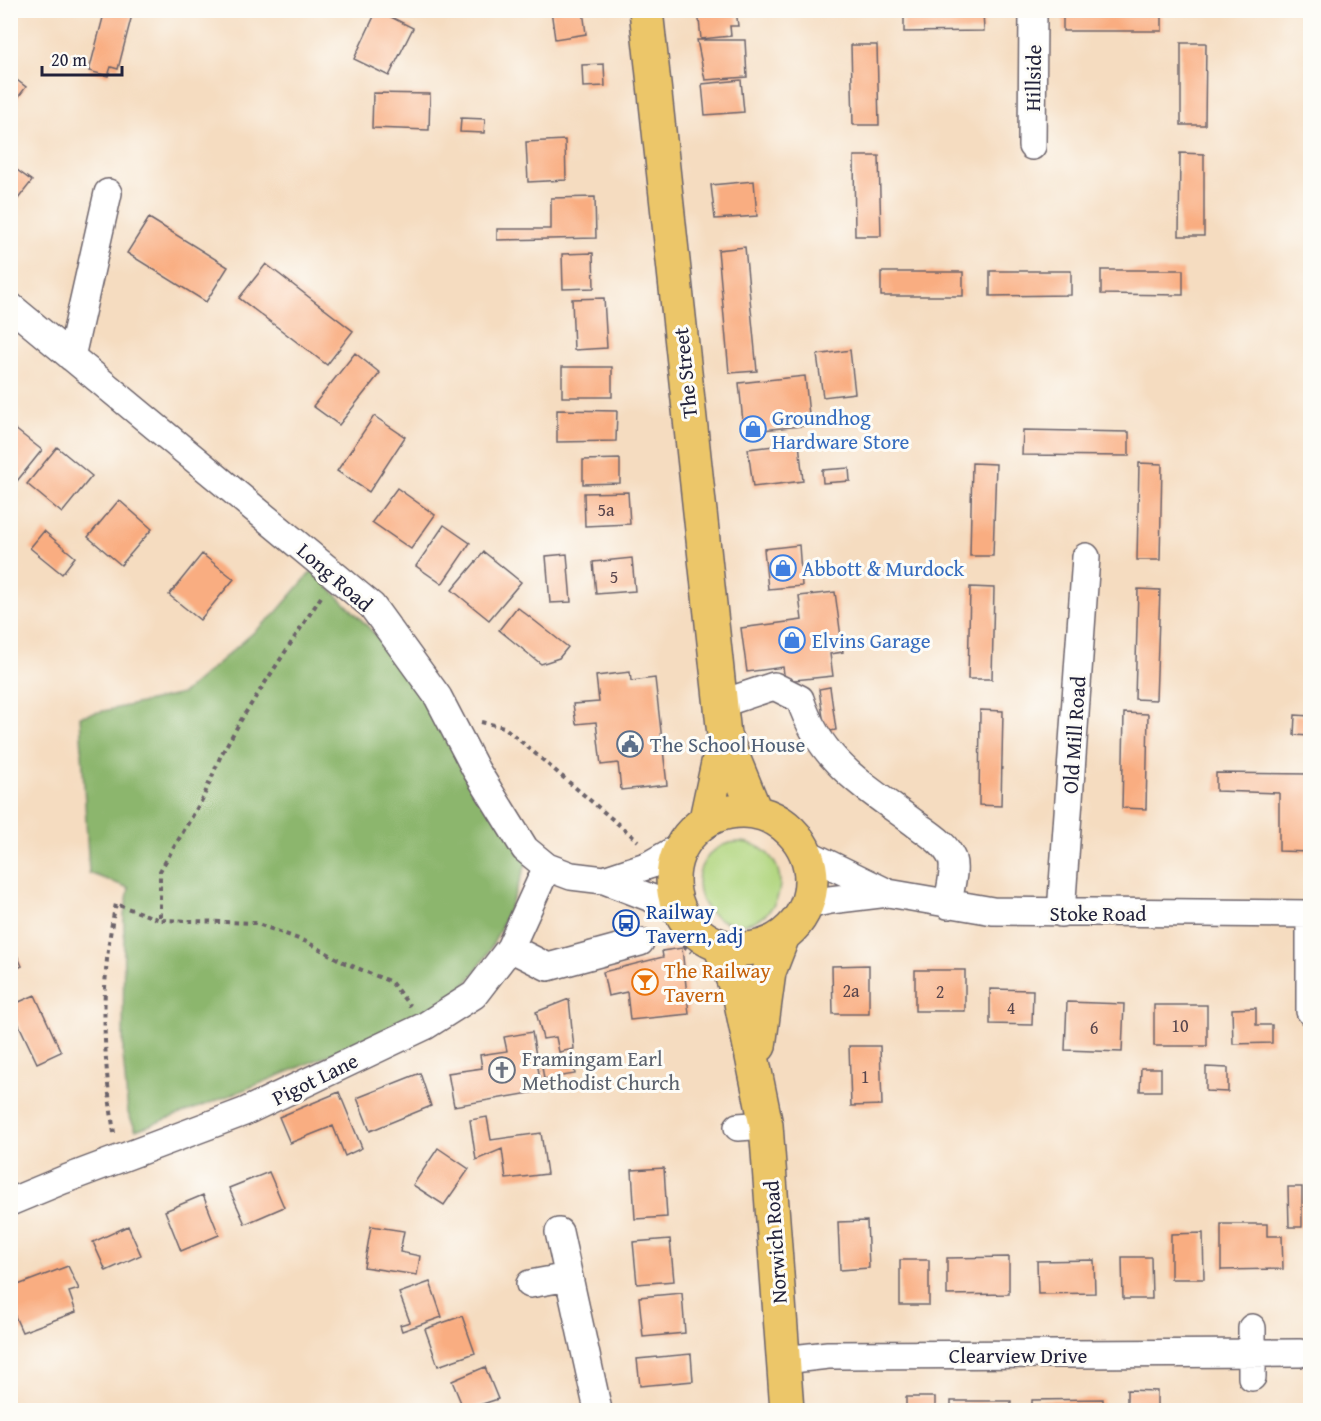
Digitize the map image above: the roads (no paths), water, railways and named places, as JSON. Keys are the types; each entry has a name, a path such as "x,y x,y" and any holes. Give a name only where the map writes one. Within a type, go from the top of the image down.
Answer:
{"main road":[{"name":"The Street","path":"646,10 722,719 706,819"},
{"name":"The Street","path":"722,719 768,807"},
{"path":"768,807 769,815 784,825 800,841 809,842 812,880 807,905 794,927 783,936 759,947 743,950 720,946 697,934 680,914 672,891 680,847 693,829 706,819 727,811 768,807"},
{"name":"Norwich Road","path":"783,936 769,972 752,1126 784,1360 787,1410"},
{"name":"Norwich Road","path":"720,946 740,998 756,1074"}],"street":[{"name":"Hillside","path":"1032,146 1033,10"},
{"path":"71,357 108,193"},
{"name":"Long Road","path":"10,306 372,606 438,697 508,825 525,849 547,867 571,876 604,880 651,898 680,914"},
{"name":"Old Mill Road","path":"1061,914 1086,557"},
{"path":"722,719 774,686 800,699 808,724 828,755 864,788 946,847 953,863 948,905"},
{"name":"Stoke Road","path":"809,842 888,893"},
{"name":"Long Road","path":"604,880 649,865 680,847"},
{"name":"Pigot Lane","path":"10,1202 244,1112 424,1026 474,995 510,948 547,867"},
{"name":"Stoke Road","path":"807,905 888,893 993,911 1061,914 1310,914"},
{"path":"1310,914 1311,1011"},
{"path":"510,948 548,968 640,942"},
{"path":"559,1232 598,1410"},
{"path":"530,1284 568,1277"},
{"name":"Clearview Drive","path":"784,1360 828,1355 1300,1353"}],"place":[{"name":"Groundhog Hardware Store","path":"753,429"},
{"name":"Abbott & Murdock","path":"783,568"},
{"name":"Elvins Garage","path":"792,640"},
{"name":"The School House","path":"630,744"},
{"name":"Railway Tavern, adj","path":"626,923"},
{"name":"The Railway Tavern","path":"645,982"},
{"name":"Framingam Earl Methodist Church","path":"502,1070"}]}
